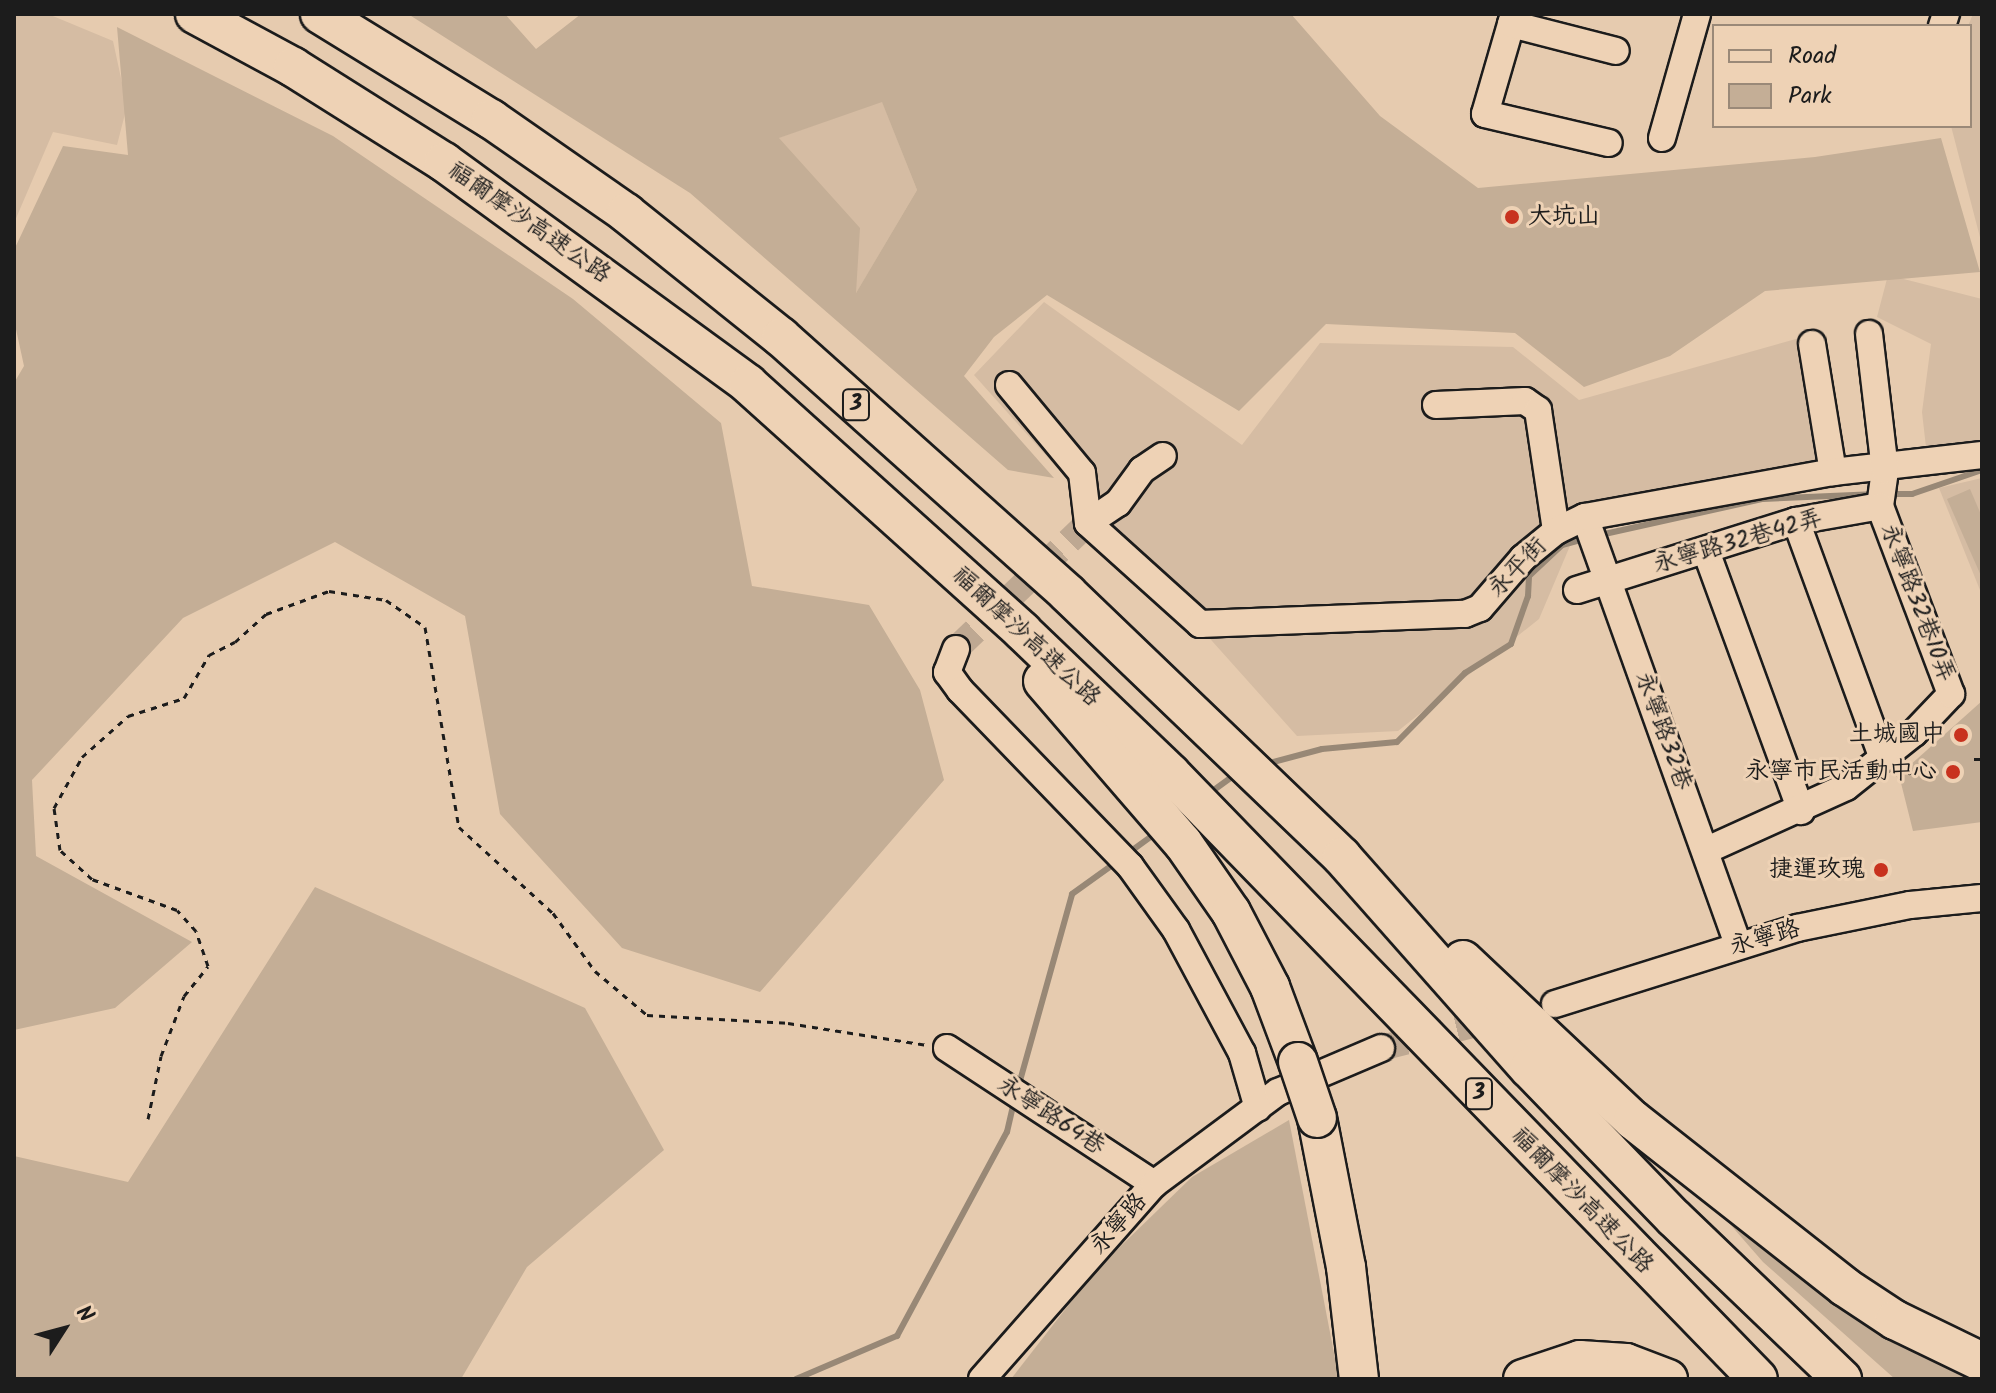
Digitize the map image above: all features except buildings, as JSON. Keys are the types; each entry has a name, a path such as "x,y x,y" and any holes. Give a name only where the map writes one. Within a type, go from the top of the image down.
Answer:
{"highway":[{"name":"福爾摩沙高速公路","path":"195,14 293,67 444,162 748,384 1758,1379"},
{"name":"3","path":"320,14 491,119 626,213 781,337 1067,593 1342,857 1529,1068 1674,1218 1842,1379"},
{"path":"1182,813 1270,987 1278,1087 1317,1118 1346,1267 1359,1379"},
{"path":"1342,857 1413,913 1633,1120 1895,1320 1982,1362"},
{"path":"1805,1254 1938,1326 1982,1343"},
{"path":"1523,1379 1580,1360 1626,1363 1668,1379"}],"street":[{"path":"1662,138 1697,14"},
{"path":"1609,143 1485,114 1512,19 1616,51"},
{"path":"1869,334 1885,470 1880,506"},
{"path":"1812,344 1833,472"},
{"path":"1009,385 1082,473 1088,523 1118,503 1142,470 1163,456"},
{"path":"1436,405 1525,401 1538,410 1556,531"},
{"name":"永平街","path":"1088,523 1200,624 1465,614 1480,608 1523,558 1556,531 1585,517 1833,472 1885,470 1982,455"},
{"name":"永寧路32巷42弄","path":"1577,590 1796,521 1880,506"},
{"name":"永寧路32巷10弄","path":"1707,850 1801,811 1887,770 1951,694 1880,506"},
{"name":"永寧路32巷","path":"1585,517 1707,850 1738,945"},
{"path":"1796,521 1887,770"},
{"path":"1706,551 1801,811"},
{"path":"956,649 947,672 960,690 1130,866 1176,930 1242,1053 1278,1087"},
{"name":"永寧路","path":"1555,1004 1738,945 1910,905 1982,898"},
{"name":"永寧路64巷","path":"947,1048 1154,1184"},
{"name":"永寧路","path":"982,1379 1154,1184 1278,1087 1381,1048"}],"path":[{"path":"148,1119 161,1056 180,1008 208,966 196,931 177,910 92,879 60,850 54,808 82,757 128,716 184,698 209,655 235,642 266,614 329,591 386,600 425,627 459,827 553,913 595,971 647,1015 788,1023 947,1048"},
{"path":"1974,759 1982,759"},
{"path":"1887,770 1930,765"}],"shaded area":[{"path":"14,14 48,14 113,41 127,106 117,145 53,132 14,223"},
{"path":"1973,14 1982,14 1982,245 1952,128 1972,128 1972,24 1969,24"},
{"path":"882,101 917,190 855,295 778,138"},
{"path":"1888,275 1982,299 1982,463 1929,474 1922,412 1931,344 1877,317"},
{"path":"1044,302 1242,445 1320,343 1513,347 1579,400 1803,337 1824,486 1575,534 1539,619 1398,731 1297,736 974,375"},
{"path":"1982,478 1982,595 1939,488"}],"green space":[{"path":"408,14 505,14 536,49 581,14 1291,14 1380,116 1478,188 1815,157 1941,138 1980,272 1765,291 1670,356 1584,387 1515,333 1326,324 1239,411 1047,295 994,337 964,376 1054,478 1008,470 690,193","holes":["882,102 917,190 856,293 860,228 779,138"]},
{"path":"117,27 333,136 573,299 721,423 752,586 869,605 920,690 944,780 760,992 622,948 500,814 465,616 335,542 183,618 32,780 36,856 192,942 115,1008 14,1030 14,383 24,366 14,320 14,250 63,146 128,155"},
{"path":"1970,489 1982,517 1982,578 1947,499"},
{"name":"土城國中","path":"1982,701 1982,822 1913,831 1899,775"},
{"path":"315,887 585,1008 664,1150 527,1267 461,1379 14,1379 14,1156 128,1182"},
{"path":"1289,1120 1339,1379 1011,1379 1095,1271 1192,1177"},
{"path":"1722,1215 1893,1334 1976,1379 1895,1379 1763,1262"}],"waterway":[{"path":"1888,494 1912,494 1982,470"},
{"path":"1600,535 1763,499 1877,494"},
{"path":"1266,764 1322,749 1397,742 1465,673 1511,644 1528,596 1529,576 1562,545 1585,539"},
{"path":"1207,795 1237,773"},
{"path":"1127,854 1156,833"},
{"path":"1018,1088 1072,894 1118,861"},
{"path":"796,1379 897,1336 1007,1132 1014,1102"}],"tunnel":[{"path":"956,649 1088,523"},
{"path":"1381,1048 1501,1018"}],"place":[{"name":"大坑山","path":"1512,217"},
{"name":"土城國中","path":"1961,735"},
{"name":"永寧市民活動中心","path":"1953,772"},
{"name":"捷運玫瑰","path":"1881,870"}]}
